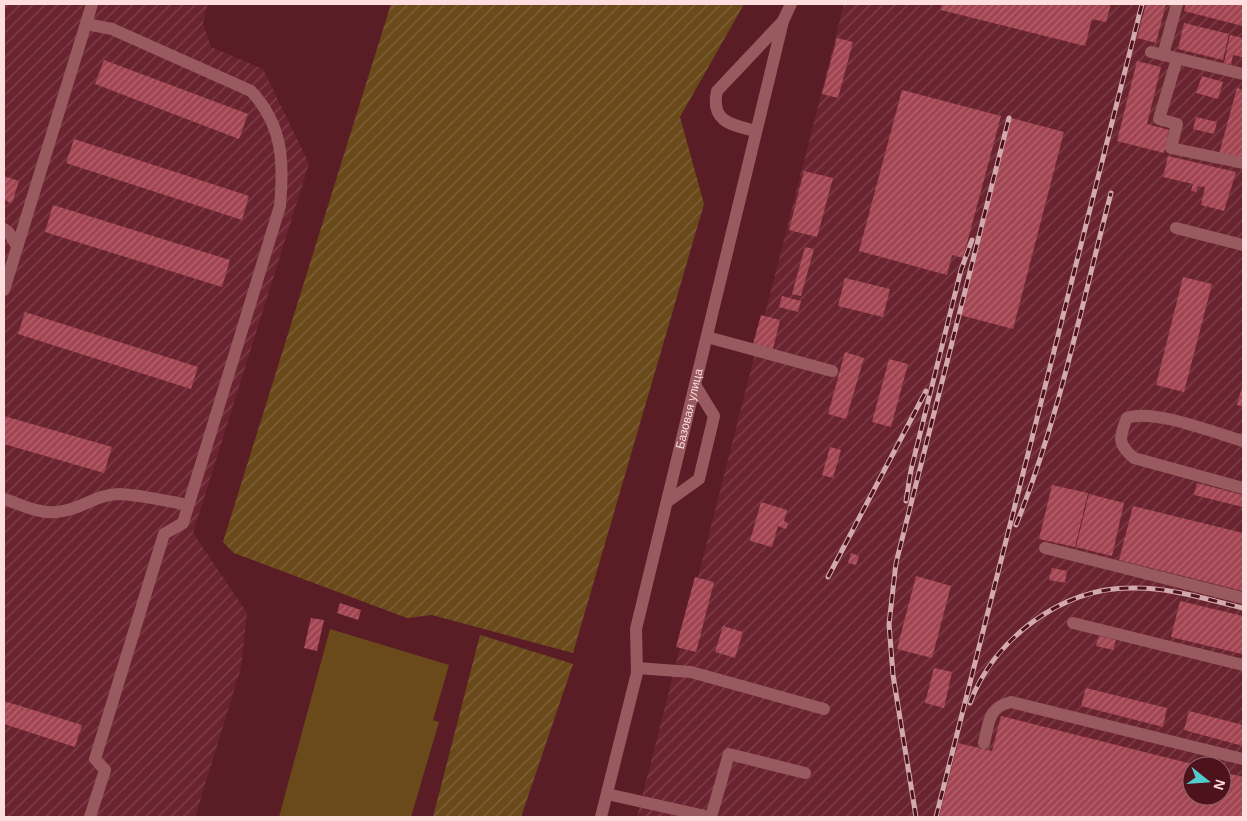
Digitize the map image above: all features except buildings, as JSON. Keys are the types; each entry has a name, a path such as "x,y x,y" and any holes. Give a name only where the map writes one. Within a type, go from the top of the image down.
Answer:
{"street":[{"path":"4,290 92,4"},
{"name":"Базовая улица","path":"601,817 631,702 637,668 636,629 783,22 791,4"},
{"path":"1163,56 1177,4"},
{"path":"756,131 732,125 718,114 714,101 717,91 783,22"},
{"path":"86,24 112,29 251,92 266,107 278,140 283,173 280,206 183,523 164,534 94,759 105,770 90,817"},
{"path":"1151,52 1243,74"},
{"path":"1177,58 1159,120 1177,124 1171,148 1243,163"},
{"path":"1176,228 1243,245"},
{"path":"4,229 18,246"},
{"path":"707,337 832,371"},
{"path":"667,502 699,479 714,416 695,385"},
{"path":"1243,441 1156,416 1136,414 1126,418 1120,439 1124,450 1134,458 1243,488"},
{"path":"4,499 41,510 56,512 68,510 98,496 119,494 188,505"},
{"path":"1044,548 1243,598"},
{"path":"1074,623 1243,665"},
{"path":"637,668 691,672 824,709"},
{"path":"984,743 992,713 999,705 1010,702 1243,760"},
{"path":"607,794 711,817 729,754 805,773"}],"shaded area":[{"path":"4,4 208,4 203,23 211,47 263,69 309,164 193,533 247,613 241,668 195,817 4,817"},
{"path":"391,4 744,4 680,117 704,204 573,653 432,615 407,618 234,553 223,542"},
{"path":"844,4 1243,4 1243,817 637,817"},
{"path":"330,629 449,665 433,720 439,722 411,817 279,817"},
{"path":"480,635 573,664 521,817 433,817"}],"railway":[{"path":"936,817 1142,4"},
{"path":"916,817 893,675 889,624 896,563 1009,118"},
{"path":"1016,525 1045,444 1069,361 1111,193"},
{"path":"906,501 911,470 961,270 972,240"},
{"path":"828,577 926,391"},
{"path":"970,703 981,680 995,658 1013,638 1033,622 1056,608 1080,597 1105,590 1145,588 1187,594 1243,608"}]}
